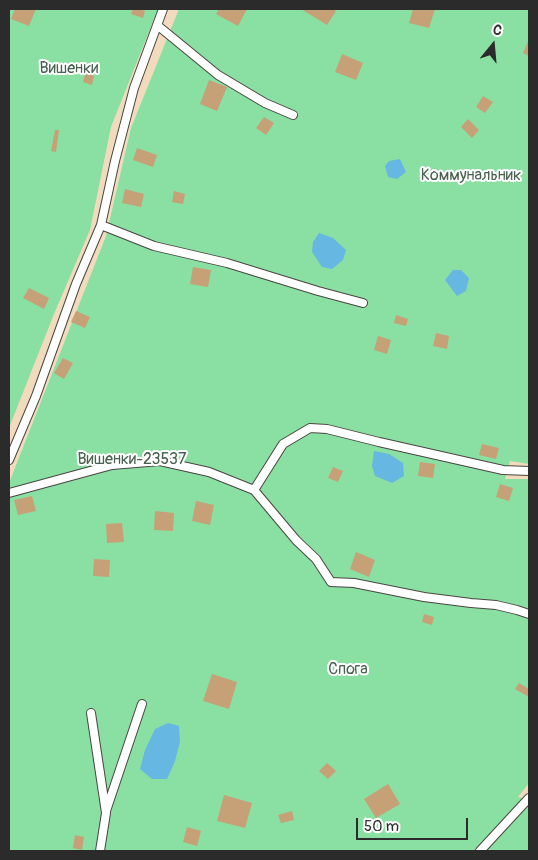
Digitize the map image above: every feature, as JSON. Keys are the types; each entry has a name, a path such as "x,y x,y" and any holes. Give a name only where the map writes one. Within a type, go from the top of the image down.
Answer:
{"lane":[{"path":"9,460 36,396 76,284 101,225 134,88 163,9"},
{"path":"157,25 218,75 265,103 294,115"},
{"path":"101,225 154,246 227,263 363,303"},
{"path":"254,490 283,444 310,428 327,429 502,470 529,471"},
{"path":"9,493 112,465 160,461 209,472 254,490 296,540 316,559 331,582 354,583 424,597 496,605 529,614"},
{"path":"100,851 106,813 142,704"},
{"path":"91,712 106,813"},
{"path":"480,851 525,807 529,798"}],"green space":[{"name":"Вишенки","path":"10,9 158,9 111,127 90,230 54,314 9,428 9,12"},
{"path":"179,9 529,9 529,464 510,461 505,479 529,479 529,783 518,797 529,800 529,851 9,851 9,483 106,236 131,128"}],"water":[{"path":"400,159 406,172 397,179 388,177 385,166 389,161"},
{"path":"319,233 333,238 346,250 343,260 332,269 322,267 312,252 313,242"},
{"path":"453,270 461,270 469,278 466,291 457,296 445,280"},
{"path":"374,451 389,454 403,463 404,476 392,483 375,476 372,466"},
{"path":"168,723 179,726 180,742 175,761 167,779 152,779 140,769 145,750 155,729"}],"building":[{"path":"15,9 36,9 29,26 11,19"},
{"path":"133,9 145,11 143,18 131,14"},
{"path":"219,9 247,9 238,26 216,14"},
{"path":"301,9 332,9 336,11 327,25"},
{"path":"413,9 435,9 429,28 409,23"},
{"path":"529,39 529,56 523,53"},
{"path":"342,54 363,63 356,80 335,72"},
{"path":"88,64 96,66 92,85 83,82"},
{"path":"209,80 227,87 217,111 200,104"},
{"path":"483,96 493,102 485,113 476,107"},
{"path":"264,117 274,123 266,135 256,128"},
{"path":"468,119 479,130 472,138 461,127"},
{"path":"55,130 59,130 56,152 51,151"},
{"path":"137,148 157,155 153,167 133,160"},
{"path":"125,189 144,194 141,207 122,203"},
{"path":"174,191 185,194 183,204 172,202"},
{"path":"193,267 211,270 208,287 190,284"},
{"path":"29,288 49,298 44,309 23,298"},
{"path":"76,311 90,317 85,328 71,322"},
{"path":"396,315 408,319 406,326 394,323"},
{"path":"436,333 449,336 447,349 433,346"},
{"path":"378,336 391,340 387,354 374,350"},
{"path":"63,358 73,363 64,379 54,373"},
{"path":"482,444 499,448 496,459 479,455"},
{"path":"420,462 435,464 433,478 418,476"},
{"path":"333,467 343,471 338,482 328,478"},
{"path":"500,484 513,488 509,501 496,497"},
{"path":"32,496 36,511 18,515 14,500"},
{"path":"196,501 214,505 210,525 192,521"},
{"path":"155,511 174,513 173,531 154,530"},
{"path":"122,523 124,542 107,543 106,524"},
{"path":"356,552 375,560 369,577 350,569"},
{"path":"94,559 110,560 109,577 93,576"},
{"path":"424,614 434,617 432,625 422,622"},
{"path":"212,674 237,682 229,709 203,701"},
{"path":"519,683 529,689 529,697 515,689"},
{"path":"327,763 336,771 328,779 319,771"},
{"path":"388,784 400,804 376,818 364,799"},
{"path":"224,795 252,803 245,828 217,821"},
{"path":"292,811 294,820 281,823 278,815"},
{"path":"187,827 201,831 197,846 183,842"},
{"path":"75,835 84,837 82,850 73,848"}],"park label":[{"name":"Коммунальник","path":"471,176"},
{"name":"Вишенки-23537","path":"132,460"},
{"name":"Спога","path":"348,670"}]}
